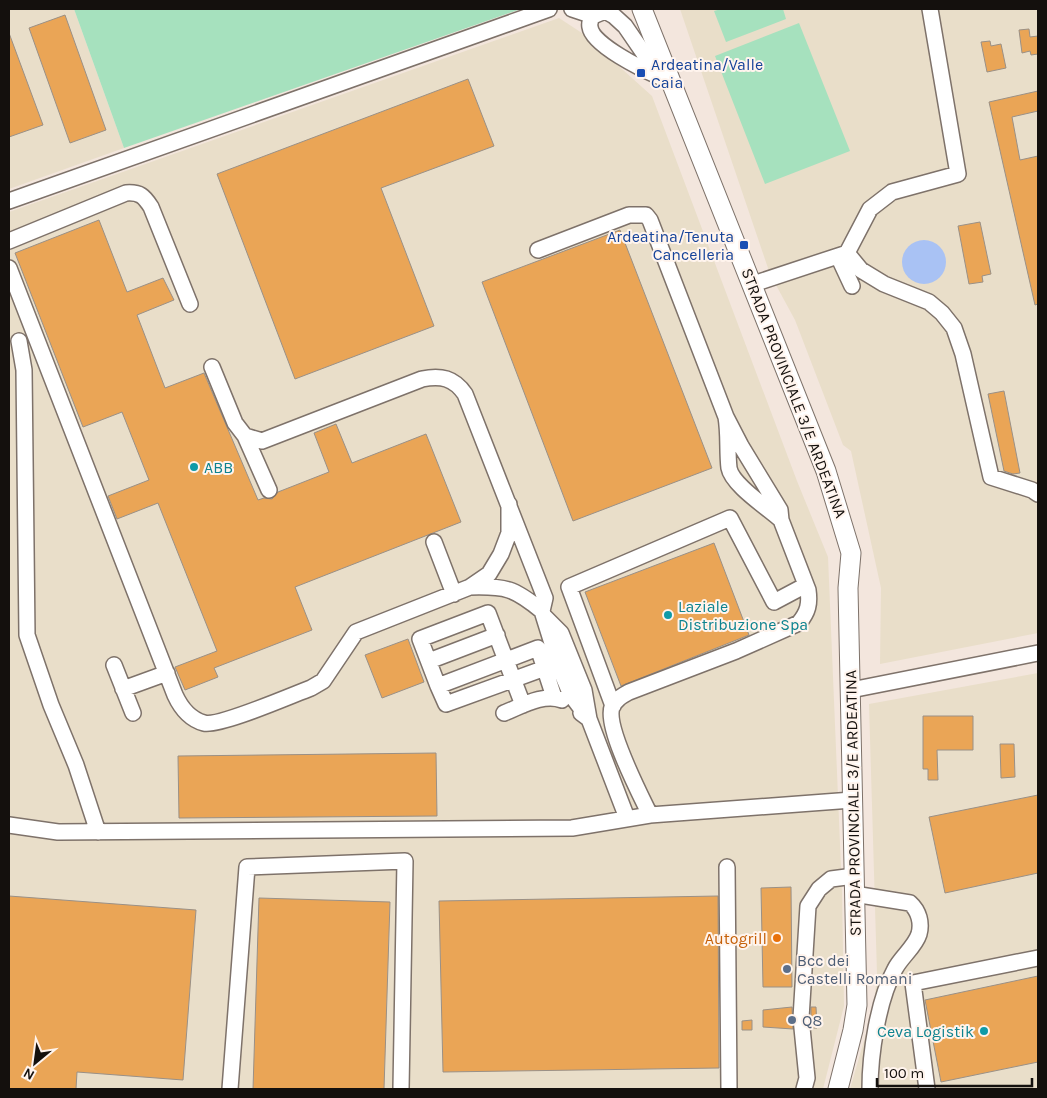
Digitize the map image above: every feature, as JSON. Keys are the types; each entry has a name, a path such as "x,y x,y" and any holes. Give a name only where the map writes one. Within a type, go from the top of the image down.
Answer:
{"main road":[{"name":"STRADA PROVINCIALE 3/E ARDEATINA","path":"642,10 664,76 753,284 826,471 851,553 848,588 857,1005 838,1089"}],"street":[{"path":"9,201 549,9"},
{"path":"572,9 593,16 605,11 620,20 664,76"},
{"path":"753,284 843,254 870,209 892,192 958,174 930,9"},
{"path":"593,16 589,26 600,41 636,65 664,76"},
{"path":"9,241 126,193 136,192 142,195 151,207 190,304"},
{"path":"538,250 629,215 646,215 650,220 726,417 740,446 780,510 781,520 806,584 809,601 806,614 800,623 736,651 629,692 617,699 613,706 611,724 650,815"},
{"path":"843,254 852,286"},
{"path":"843,254 861,270 884,284 929,302 942,313 954,328 963,354 991,478 1032,490 1038,494"},
{"path":"9,268 166,673 181,708 196,720 213,724 311,688 323,681 356,632 454,594 470,587 489,574 501,554 509,533 509,504"},
{"path":"19,341 24,370 27,635 51,705 76,765 98,832"},
{"path":"212,367 235,423 253,442 269,490"},
{"path":"253,442 422,379 437,376 459,385 465,394 545,598 544,614"},
{"path":"726,417 730,439 729,469 734,480 781,520"},
{"path":"613,706 569,587 730,518 774,602 806,584"},
{"path":"434,542 454,594"},
{"path":"470,587 501,586 526,598 561,633 584,690 589,719 627,818"},
{"path":"523,705 513,680 488,613 420,639 446,704 513,680 545,668"},
{"path":"429,661 496,635"},
{"path":"438,686 538,648 554,697"},
{"path":"851,690 1038,653"},
{"path":"114,665 133,713"},
{"path":"123,688 166,673"},
{"path":"504,713 541,698 554,697 565,702 589,719"},
{"path":"9,825 41,831 98,832 572,828 650,815 852,800"},
{"path":"230,1089 247,868 405,861 401,1089"},
{"path":"728,867 729,1089"},
{"path":"804,1089 807,1078 801,1018 808,906 819,889 831,880 910,902 918,912 920,923 917,939 900,960 887,988 871,1058 870,1089"},
{"path":"927,1089 912,983 1038,958"}],"shaded area":[{"path":"9,9 74,9 124,148 9,189"},
{"path":"680,9 1038,9 1038,633 880,664 881,588 851,451 843,445 795,320 770,274"},
{"path":"559,18 582,33 652,96 797,481 828,557 842,892 844,1006 823,1089 9,1089 9,212"},
{"path":"1038,673 1038,1089 850,1089 874,1006 877,974 869,704"}],"green space":[{"path":"74,9 521,9 124,148"},
{"path":"721,9 783,9 786,19 726,42 714,11"},
{"path":"799,23 850,151 765,184 715,56"}],"water":[{"path":"928,240 940,246 945,253 945,271 940,278 933,283 920,284 912,281 905,274 902,258 905,250 912,243"}],"building":[{"path":"65,15 106,130 70,143 29,28"},
{"path":"1029,29 1030,37 1038,36 1038,54 1031,55 1030,51 1022,53 1019,30"},
{"path":"9,33 43,125 9,137"},
{"path":"990,41 991,46 1001,44 1006,68 987,72 981,42"},
{"path":"468,79 494,146 381,188 434,326 295,379 217,174"},
{"path":"1038,91 1038,111 1012,117 1020,160 1038,156 1038,304 1035,305 989,102"},
{"name":"ABB","path":"99,220 127,292 163,278 174,300 137,315 165,388 204,373 258,500 264,498 272,499 278,492 329,472 314,433 336,424 352,463 426,434 461,522 295,587 312,630 214,668 218,677 185,690 175,667 217,651 158,503 117,519 108,496 149,480 122,412 83,427 15,253"},
{"path":"980,222 991,274 982,276 983,282 969,284 958,226"},
{"path":"620,230 712,468 573,521 482,282"},
{"path":"1004,391 1020,473 1013,474 1004,471 988,394"},
{"name":"Laziale Distribuzione Spa","path":"714,543 749,635 621,686 585,592"},
{"path":"408,639 424,682 382,698 365,655"},
{"path":"923,716 973,716 973,750 937,750 938,780 928,780 928,769 923,769"},
{"path":"1000,744 1014,744 1015,777 1001,778"},
{"path":"436,753 437,816 179,818 178,756"},
{"path":"1038,795 1038,873 945,893 929,817"},
{"name":"Autogrill","path":"791,887 792,987 763,987 761,888"},
{"path":"9,896 196,910 183,1080 77,1072 76,1089 9,1089"},
{"path":"718,896 719,1068 443,1072 439,901"},
{"path":"259,898 390,902 384,1089 253,1089"},
{"name":"Ceva Logistik","path":"1038,976 1038,1062 941,1082 925,1000"},
{"path":"792,1007 793,1029 763,1027 763,1010"},
{"path":"811,1007 816,1007 817,1028 811,1028"},
{"path":"752,1020 752,1030 742,1030 742,1021"}],"place":[{"name":"Ardeatina/Valle Caia","path":"641,73"},
{"name":"Ardeatina/Tenuta Cancelleria","path":"744,245"},
{"name":"ABB","path":"194,467"},
{"name":"Laziale Distribuzione Spa","path":"668,615"},
{"name":"Autogrill","path":"777,938"},
{"name":"Bcc dei Castelli Romani","path":"787,969"},
{"name":"Q8","path":"792,1020"},
{"name":"Ceva Logistik","path":"984,1031"}]}
